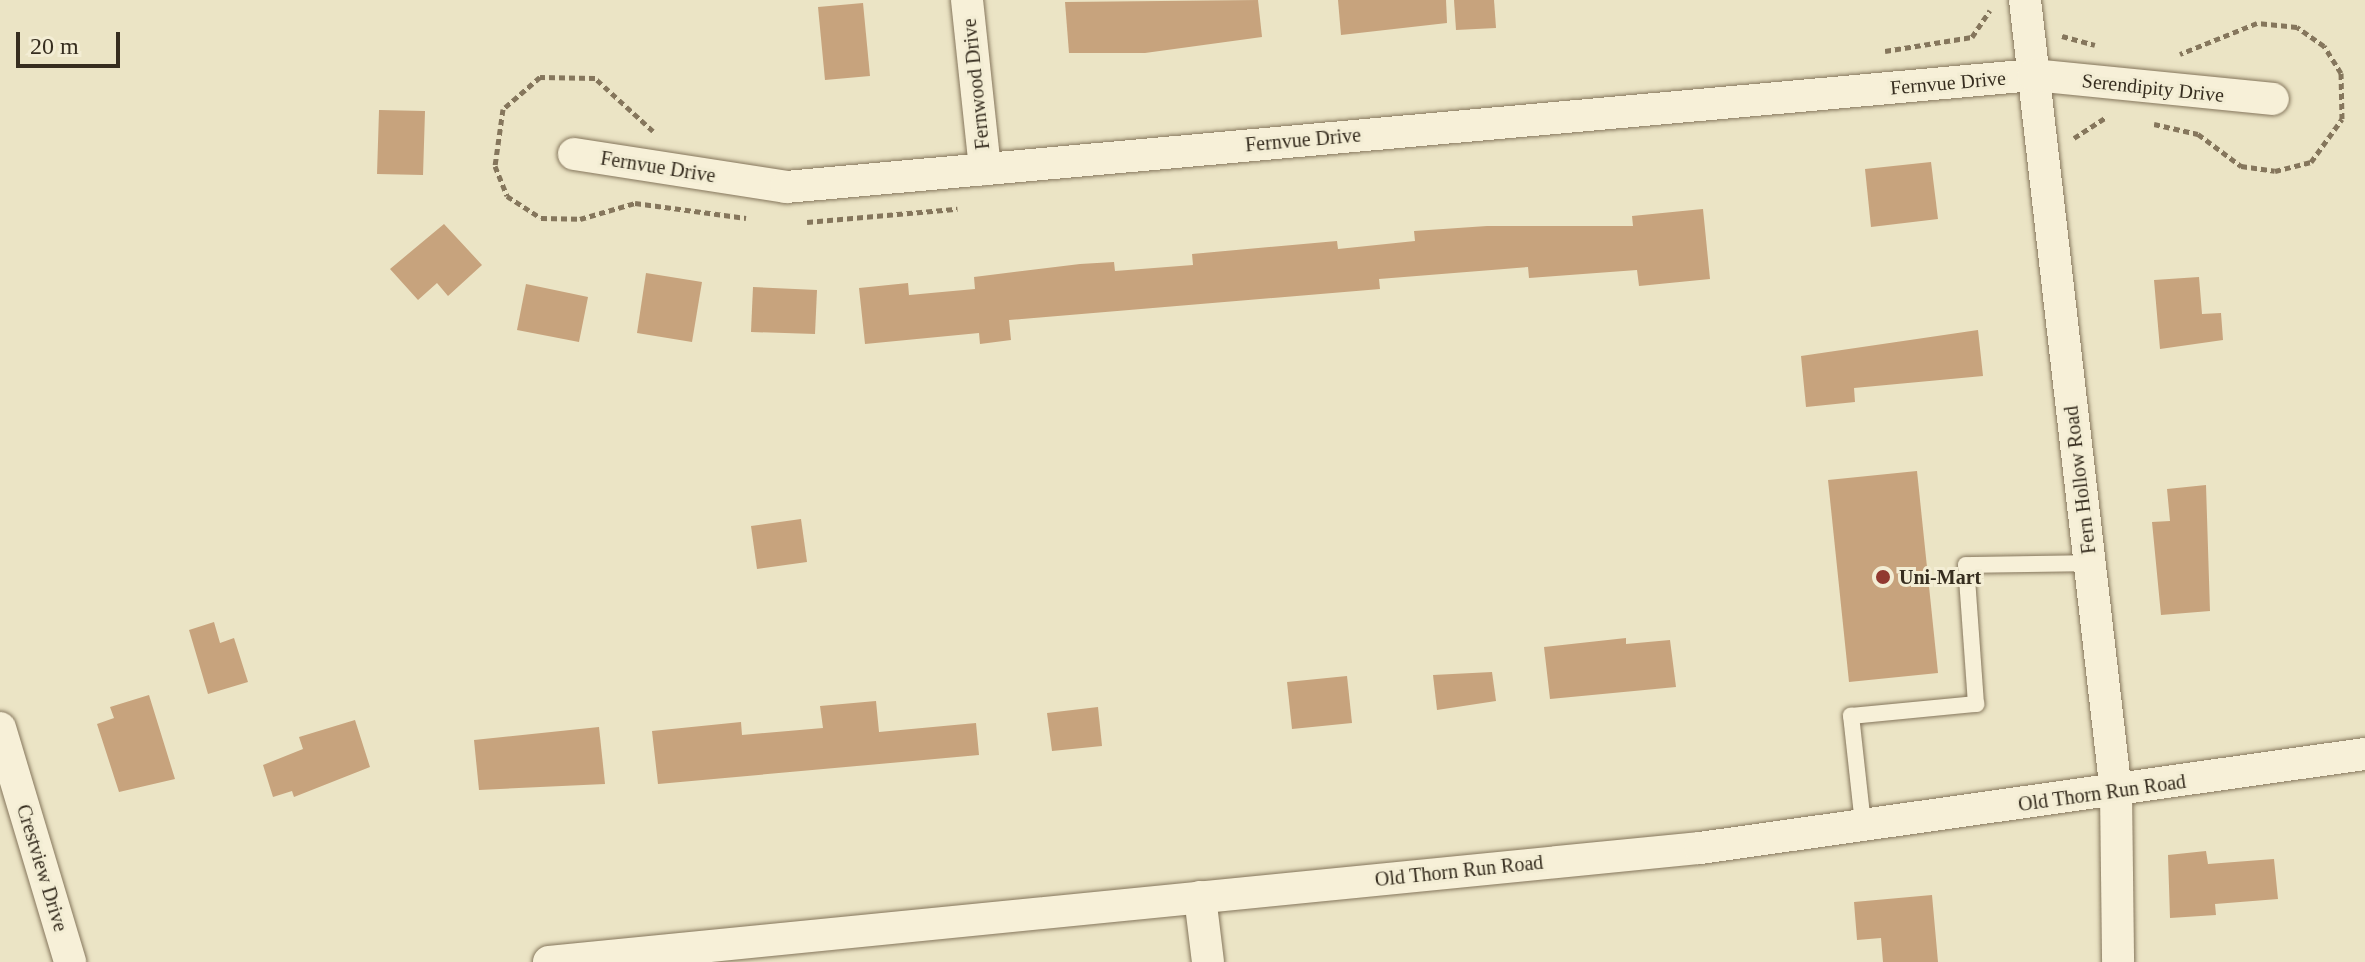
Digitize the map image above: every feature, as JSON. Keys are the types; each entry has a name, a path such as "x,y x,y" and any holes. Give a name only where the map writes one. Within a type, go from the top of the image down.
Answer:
{"street":[{"name":"Fernwood Drive","path":"967,0 985,169"},
{"name":"Fern Hollow Road","path":"2015,1 2033,75 2116,792 2118,962"},
{"name":"Fernvue Drive","path":"574,154 786,187 2033,75"},
{"name":"Serendipity Drive","path":"2033,75 2273,99"},
{"name":"Crestview Drive","path":"0,728 70,962"},
{"name":"Old Thorn Run Road","path":"549,962 698,955 1200,897 1700,848 2116,792 2365,754"},
{"path":"1200,897 1208,962"}],"lane":[{"path":"1863,824 1851,716 1976,704 1966,565 2090,563"}],"path":[{"path":"1868,53 1972,37 1991,3 2015,1"}],"building":[{"path":"1258,0 1262,37 1145,53 1069,53 1065,2"},
{"path":"1338,0 1446,0 1447,23 1341,35"},
{"path":"1454,0 1494,0 1496,28 1456,30"},
{"path":"863,3 870,76 825,80 818,7"},
{"path":"379,110 425,111 423,175 377,174"},
{"path":"1931,162 1938,219 1871,227 1865,169"},
{"path":"1703,209 1710,279 1639,286 1637,270 1529,278 1528,267 1379,279 1380,289 1009,320 1011,340 980,344 979,333 865,344 859,288 908,283 909,295 975,289 974,277 1080,264 1114,262 1115,271 1193,265 1192,254 1337,241 1338,249 1415,241 1414,231 1487,226 1633,226 1632,216"},
{"path":"444,224 482,265 448,296 437,283 418,300 390,269"},
{"path":"646,273 702,282 692,342 637,333"},
{"path":"2199,277 2202,314 2221,313 2223,340 2160,349 2154,280"},
{"path":"526,284 588,297 579,342 517,330"},
{"path":"753,287 817,290 815,334 751,332"},
{"path":"1978,330 1983,376 1854,388 1855,402 1806,407 1801,356"},
{"name":"Uni-Mart","path":"1917,471 1938,673 1849,682 1828,480"},
{"path":"2206,485 2210,611 2161,615 2152,522 2170,521 2167,489"},
{"path":"801,519 807,562 757,569 751,526"},
{"path":"214,622 220,643 234,638 248,682 208,694 189,630"},
{"path":"1626,638 1626,644 1670,640 1676,687 1550,699 1544,647"},
{"path":"1492,672 1496,701 1437,710 1433,675"},
{"path":"1347,676 1352,723 1292,729 1287,682"},
{"path":"149,695 175,779 119,792 97,724 114,718 110,707"},
{"path":"876,701 879,732 976,723 979,755 658,784 652,731 741,722 742,735 823,728 820,706"},
{"path":"1098,707 1102,746 1052,751 1047,713"},
{"path":"355,720 370,767 294,797 292,791 273,797 263,765 303,749 299,737"},
{"path":"599,727 605,784 479,790 474,740"},
{"path":"2206,851 2208,864 2274,859 2278,899 2215,904 2216,915 2170,918 2168,855"},
{"path":"1932,895 1938,962 1883,962 1881,938 1857,940 1854,902"}],"place":[{"name":"Uni-Mart","path":"1883,577"}]}
